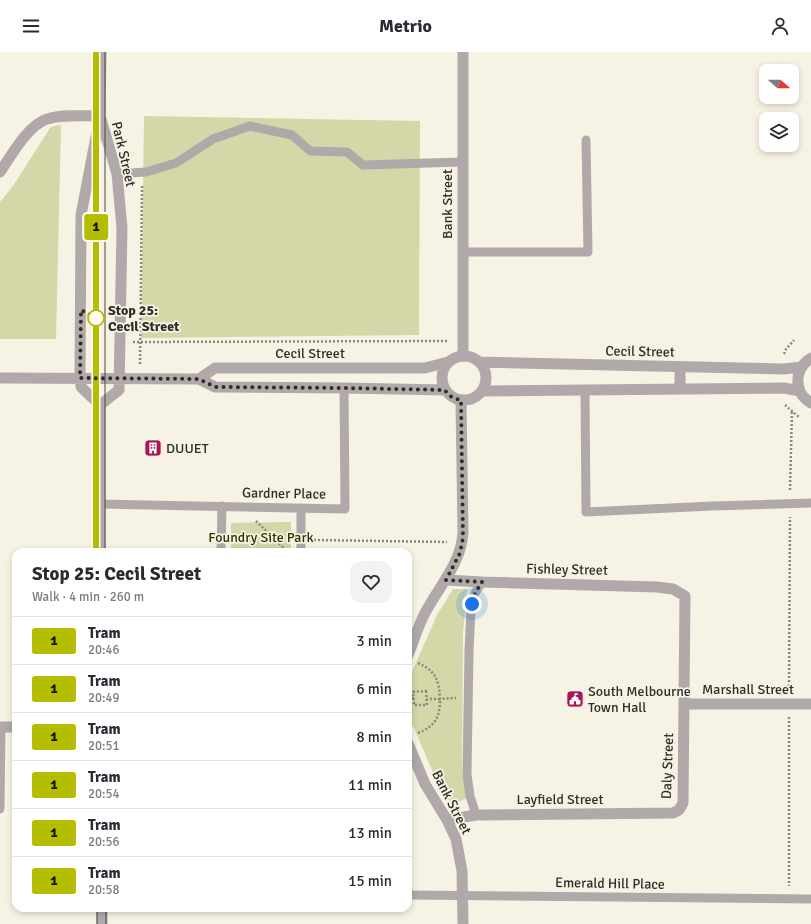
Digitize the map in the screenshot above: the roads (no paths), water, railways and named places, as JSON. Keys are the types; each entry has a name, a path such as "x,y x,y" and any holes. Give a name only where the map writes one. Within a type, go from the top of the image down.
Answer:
{"street":[{"name":"Park Street","path":"100,52 100,116 81,215 80,378 81,387 100,404 119,390 122,228 116,174 100,116"},
{"name":"Bank Street","path":"462,356 463,52"},
{"path":"0,172 29,132 43,120 57,117 100,116"},
{"path":"462,356 473,358 479,362 484,368 486,377 482,391 477,396 469,400 461,400 447,394 443,386 441,376 448,362 462,356"},
{"path":"811,358 805,361 800,367 797,383 804,397 811,402"},
{"name":"Cecil Street","path":"199,379 215,368 425,368 448,362"},
{"name":"Cecil Street","path":"479,362 784,369 800,367"},
{"path":"680,367 680,389"},
{"path":"0,378 199,379 215,387 445,390"},
{"path":"482,391 784,388 800,391"},
{"path":"412,655 425,614 446,580 460,553 462,542 463,466 461,400"},
{"path":"100,404 100,548"},
{"name":"Fishley Street","path":"446,580 657,587 673,589 685,596"},
{"name":"Daly Street","path":"673,813 679,810 683,803 685,596"},
{"name":"Marshall Street","path":"684,704 811,704"},
{"path":"0,727 12,727"},
{"name":"Bank Street","path":"412,742 425,784 447,820 456,839 460,853 464,896 463,924"},
{"name":"Layfield Street","path":"447,820 476,815 673,813"},
{"path":"102,912 102,924"}],"lane":[{"path":"116,174 142,172 176,163 213,139 250,126 292,135 310,151 347,152 363,165 462,162"},
{"path":"462,252 588,252 586,140"},
{"name":"Gardner Place","path":"100,504 345,509 344,388"},
{"path":"585,390 586,512 811,503"},
{"path":"221,548 222,506"},
{"path":"301,508 301,548"},
{"path":"476,815 470,796 467,775 468,698 471,608 475,593 482,582"},
{"path":"0,727 0,809"},
{"name":"Emerald Hill Place","path":"412,895 811,899"}],"tram line":[{"path":"96,52 96,548"},
{"name":"1","path":"96,52 96,548"},
{"path":"105,52 105,548"},
{"path":"97,912 97,924"},
{"path":"106,912 106,924"}],"place":[{"name":"Stop 25: Cecil Street","path":"96,318"},
{"name":"DUUET","path":"153,448"},
{"name":"South Melbourne Town Hall","path":"575,699"}],"park label":[{"name":"Foundry Site Park","path":"261,537"}]}
